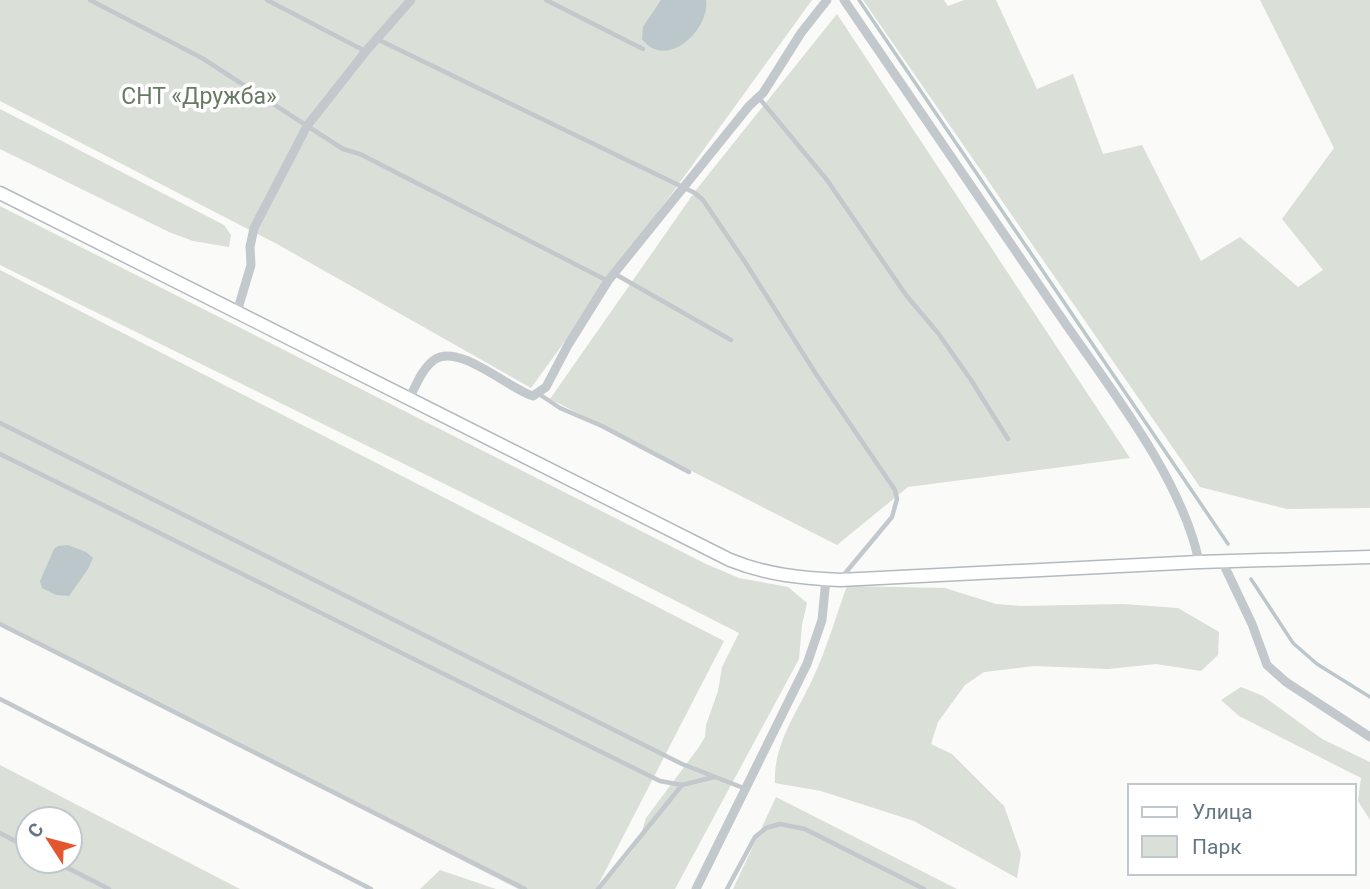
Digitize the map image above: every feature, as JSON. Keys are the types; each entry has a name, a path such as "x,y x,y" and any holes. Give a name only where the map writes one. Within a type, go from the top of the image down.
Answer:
{"street":[{"path":"237,312 250,273 250,247 254,228 307,126 366,51 411,0"},
{"path":"410,397 426,368 441,357 452,357 482,368 524,394 539,394 554,376 568,345 611,278 758,97 827,0"},
{"path":"844,0 1136,427 1186,516 1195,540 1199,562"},
{"path":"0,193 730,560 785,577 840,580 1222,561 1370,557"},
{"path":"1222,561 1252,624 1266,665 1286,682 1370,737"},
{"path":"696,889 807,664 822,620 825,579"}],"lane":[{"path":"90,0 202,58 343,149 360,154 731,340"},
{"path":"267,0 366,51"},
{"path":"546,0 643,49"},
{"path":"377,39 703,200 895,490 897,499 892,516 853,560 840,580"},
{"path":"758,97 827,180 905,295 938,333 971,380 1008,439"},
{"path":"539,394 560,408 602,426 689,472"},
{"path":"0,423 682,764 746,789"},
{"path":"0,454 660,781 681,785 714,777"},
{"path":"0,624 525,889"},
{"path":"0,699 371,889"},
{"path":"598,889 681,785"},
{"path":"727,889 755,837 766,828 780,824 805,829 924,889"},
{"path":"82,875 109,889"}],"green space":[{"name":"СНТ «Дружба»","path":"0,0 812,0 531,388 277,244 0,101"},
{"path":"863,0 944,0 948,6 964,0 996,0 1037,89 1073,74 1103,154 1142,145 1201,261 1240,237 1298,287 1323,270 1282,219 1334,148 1260,0 1370,0 1370,508 1287,509 1200,487"},
{"path":"837,14 1130,458 908,487 837,545 550,399 696,190"},
{"path":"0,109 224,225 231,235 229,247 193,241 169,232 0,149"},
{"path":"0,206 706,564 739,578 788,587 807,603 799,659 675,889 600,889 639,841 646,818 705,737 722,667 739,633 469,496 0,265"},
{"path":"0,270 724,641 596,889 518,889 0,623"},
{"path":"847,586 945,588 996,604 1020,606 1123,604 1178,608 1219,632 1218,655 1201,671 1156,664 1108,669 1034,666 984,672 965,685 938,722 931,744 952,754 1004,806 1021,854 1017,878 914,821 821,791 775,783 775,769 782,741 818,667"},
{"path":"1241,687 1263,696 1322,739 1370,762 1370,820 1358,801 1361,778 1239,716 1221,700"},
{"path":"0,765 77,805 14,805 14,875 84,875 84,808 240,889 0,889"},
{"path":"776,797 957,889 733,889"},
{"path":"440,870 496,889 420,889"}],"shaded area":[{"path":"661,0 706,0 705,12 694,34 674,49 663,51 652,48 642,39 643,27"},
{"path":"68,545 93,558 69,596 56,595 42,588 40,581 54,549"}],"waterway":[{"path":"859,0 1228,544"},
{"path":"1251,579 1293,643 1317,664 1370,697"}]}
